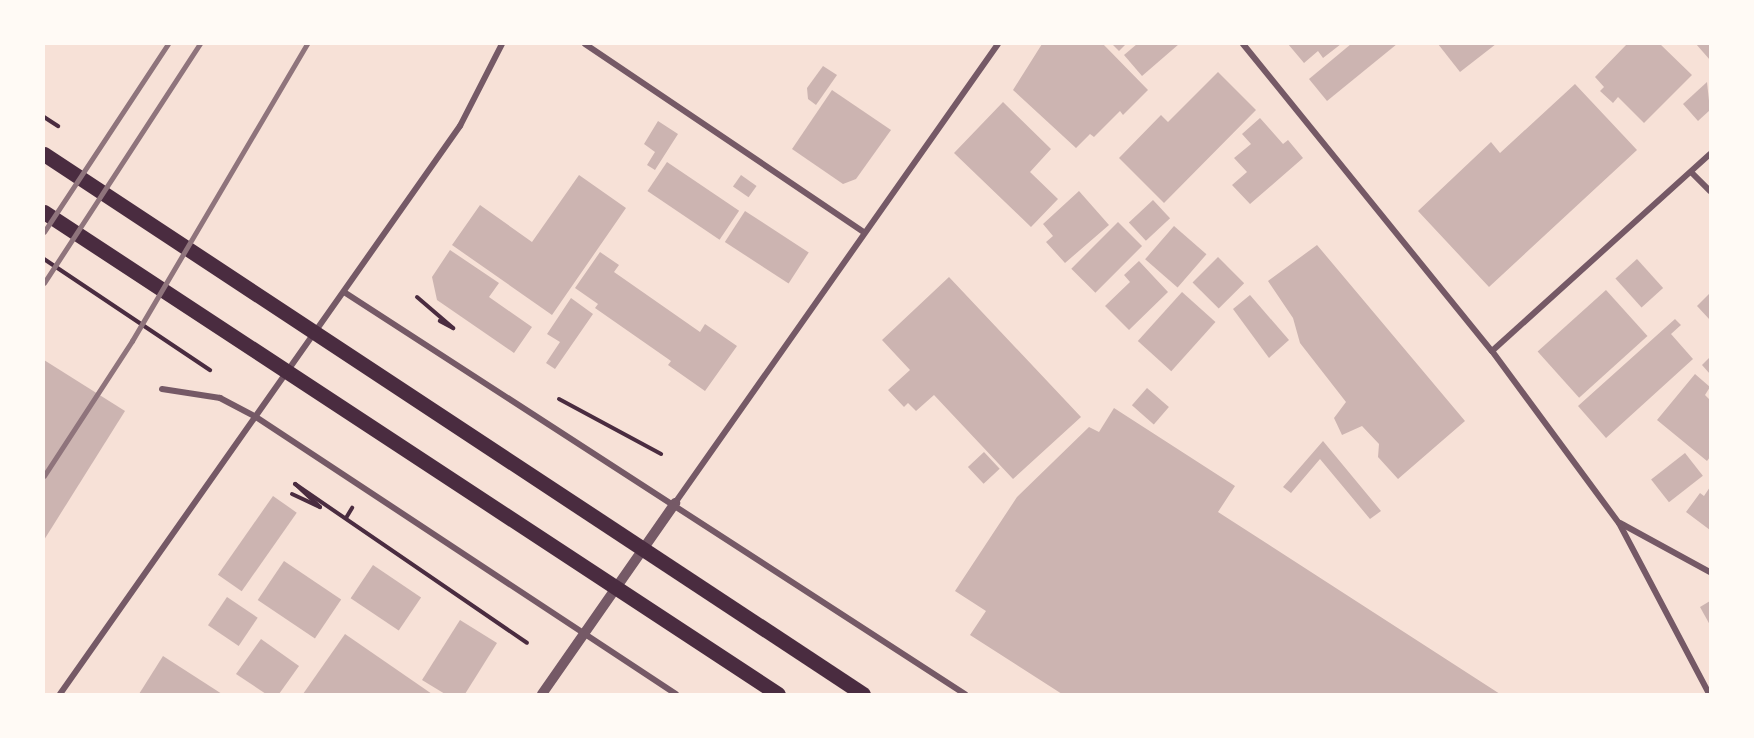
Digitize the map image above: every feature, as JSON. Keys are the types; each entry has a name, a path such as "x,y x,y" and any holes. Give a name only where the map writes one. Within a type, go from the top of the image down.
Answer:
{"main road":[{"path":"44,153 863,694"},
{"path":"44,212 778,694"}],"street":[{"path":"60,694 460,126 502,44"},
{"path":"585,44 864,232"},
{"path":"542,694 582,633 998,44"},
{"path":"1243,44 1492,351 1619,523 1709,694"},
{"path":"1492,351 1710,154"},
{"path":"1691,172 1710,191"},
{"path":"345,292 675,503 965,694"},
{"path":"162,389 220,399 256,417 676,694"},
{"path":"1619,523 1710,572"}],"path":[{"path":"44,259 212,371"},
{"path":"292,494 320,507 295,484 527,643"}],"building":[{"path":"1042,44 1103,44 1148,90 1123,115 1120,111 1094,137 1090,134 1076,148 1013,90"},
{"path":"1112,44 1126,44 1119,51"},
{"path":"1137,44 1179,44 1142,76 1124,55"},
{"path":"1288,44 1341,44 1323,58 1318,51 1304,63"},
{"path":"1351,44 1397,44 1327,101 1309,79"},
{"path":"1438,44 1496,44 1460,72"},
{"path":"1627,44 1660,44 1692,75 1644,123 1618,97 1613,103 1600,91 1604,87 1595,77"},
{"path":"1696,44 1710,44 1710,60"},
{"path":"823,66 837,75 816,105 808,99 807,88"},
{"path":"1218,72 1256,110 1164,203 1119,158 1161,115 1168,122"},
{"path":"1707,82 1710,110 1698,121 1683,104"},
{"path":"1575,84 1637,150 1489,287 1418,211 1491,142 1500,153"},
{"path":"832,90 891,130 856,179 843,184 792,149"},
{"path":"1003,102 1051,149 1030,172 1058,199 1031,227 954,153"},
{"path":"1260,118 1283,144 1288,140 1303,158 1250,204 1232,185 1247,172 1234,158 1251,144 1242,134"},
{"path":"658,121 678,134 655,170 647,165 655,152 644,144"},
{"path":"667,162 739,211 720,240 647,191"},
{"path":"579,175 626,208 552,315 452,245 480,205 532,242"},
{"path":"741,175 757,186 749,197 733,186"},
{"path":"1079,191 1109,225 1065,263 1046,242 1053,236 1043,224"},
{"path":"1153,200 1170,218 1146,241 1129,223"},
{"path":"745,211 809,252 789,283 725,242"},
{"path":"1118,222 1142,246 1095,293 1071,269"},
{"path":"1174,226 1206,254 1178,287 1145,259"},
{"path":"1317,245 1465,421 1398,479 1378,457 1379,444 1362,426 1342,435 1334,418 1346,402 1300,343 1293,318 1268,281"},
{"path":"450,250 499,283 489,297 532,327 514,353 437,300 432,277"},
{"path":"600,252 619,265 614,272 700,332 705,324 737,346 705,391 668,365 671,361 595,308 598,304 575,288"},
{"path":"1218,257 1244,283 1219,309 1193,282"},
{"path":"1637,259 1663,288 1642,307 1615,278"},
{"path":"1139,261 1168,292 1129,330 1105,306 1130,282 1124,275"},
{"path":"949,277 1081,417 1013,479 934,395 916,411 908,403 904,407 888,390 910,370 882,340"},
{"path":"1606,290 1647,336 1579,398 1538,352"},
{"path":"1182,292 1215,322 1171,371 1138,341"},
{"path":"1710,293 1710,320 1697,306"},
{"path":"1250,295 1289,340 1269,358 1233,309"},
{"path":"571,298 593,314 555,369 546,363 560,342 547,334"},
{"path":"1675,319 1681,325 1671,334 1693,359 1606,438 1578,406"},
{"path":"1710,357 1710,374 1702,365"},
{"path":"44,360 125,411 44,540"},
{"path":"1695,374 1710,387 1705,395 1710,400 1710,457 1707,461 1657,420"},
{"path":"1147,388 1169,407 1154,424 1132,405"},
{"path":"1114,408 1235,486 1218,512 1500,694 1062,694 970,635 986,611 955,591 1017,497 1089,427 1099,432"},
{"path":"1323,441 1381,511 1370,519 1320,459 1291,493 1283,487"},
{"path":"984,452 1000,469 984,484 968,467"},
{"path":"1685,453 1703,476 1669,502 1651,479"},
{"path":"1710,487 1710,530 1686,512 1700,493 1704,496"},
{"path":"273,496 297,513 242,591 218,575"},
{"path":"284,561 341,600 315,639 258,600"},
{"path":"373,565 421,597 399,631 351,598"},
{"path":"227,597 258,618 239,646 208,625"},
{"path":"1710,601 1710,625 1700,607"},
{"path":"460,620 497,643 465,694 445,694 422,680"},
{"path":"345,634 432,694 303,694"},
{"path":"261,639 299,666 279,694 266,694 236,674"},
{"path":"163,656 222,694 139,694"}],"railway":[{"path":"44,232 168,44"},
{"path":"44,283 200,44"},
{"path":"44,476 132,341 307,44"}]}
